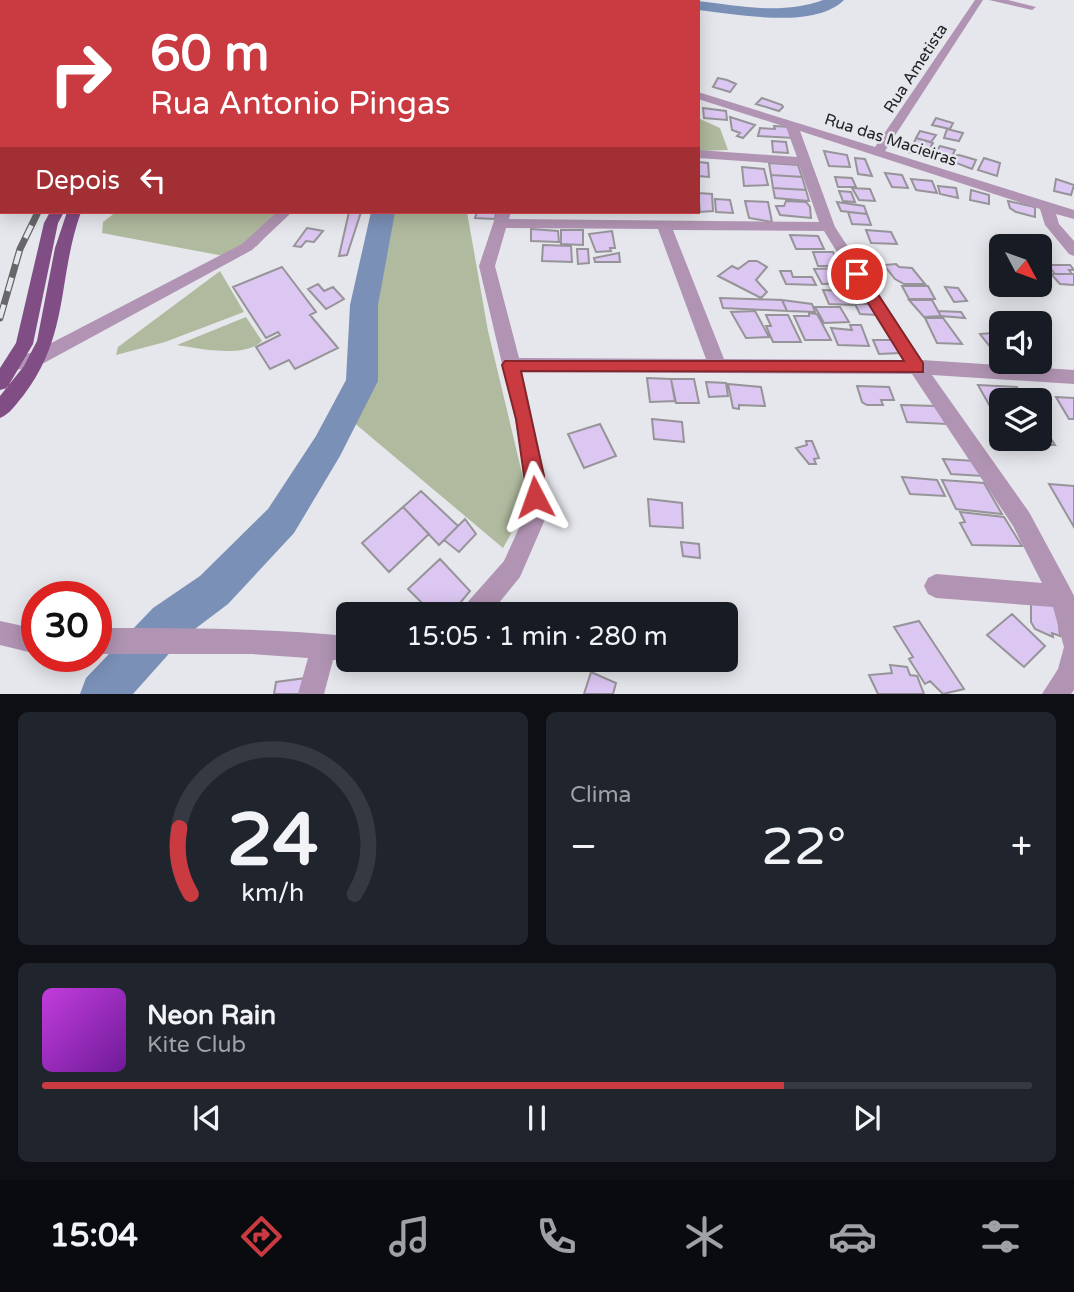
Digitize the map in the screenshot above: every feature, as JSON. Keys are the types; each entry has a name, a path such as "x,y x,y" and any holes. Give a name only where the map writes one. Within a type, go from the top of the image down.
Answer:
{"main road":[{"path":"0,383 24,344 51,223 56,214"},
{"path":"0,410 38,358 49,326 66,230 73,214"}],"street":[{"name":"Rua Ametista","path":"877,153 979,0"},
{"path":"993,0 1032,8"},
{"name":"Rua das Macieiras","path":"700,96 1074,215"},
{"path":"792,126 828,227 917,368 1021,519 1062,596 1074,640"},
{"path":"700,154 803,161"},
{"path":"1047,208 1052,225 1074,251"},
{"path":"13,364 38,358 247,247 283,214"},
{"path":"484,602 512,569 535,517 535,476 487,266 502,217 664,225 828,227"},
{"path":"664,225 718,366"},
{"path":"511,365 917,368 1074,377"},
{"path":"936,586 1062,596"},
{"path":"0,633 21,638"},
{"path":"112,641 336,647 312,694"},
{"path":"1055,694 1069,675 1074,654"}],"green space":[{"path":"700,119 720,128 728,150 700,151"},
{"path":"113,214 285,214 257,246 229,257 102,233 103,222"},
{"path":"394,214 467,214 488,331 526,490 517,523 503,548 352,421"},
{"path":"220,271 244,312 165,342 116,355 118,347"},
{"path":"246,317 262,341 254,346 222,351 177,345"}],"building":[{"path":"718,78 736,84 730,92 713,87"},
{"path":"762,98 783,107 779,111 756,104"},
{"path":"703,108 726,111 727,120 704,118"},
{"path":"730,117 755,125 743,138 737,136 740,133 732,130"},
{"path":"936,118 953,123 950,129 932,125"},
{"path":"774,126 791,127 794,138 758,136 760,128 775,129"},
{"path":"947,129 963,133 959,141 944,138"},
{"path":"920,131 936,135 931,142 916,138"},
{"path":"916,138 933,143 929,150 913,145"},
{"path":"772,141 786,142 788,153 773,152"},
{"path":"913,145 929,150 925,157 908,152"},
{"path":"940,146 955,150 949,163 940,161 934,155"},
{"path":"824,151 847,155 850,167 829,166"},
{"path":"954,156 976,160 972,169 951,161"},
{"path":"855,158 865,159 872,176 858,174"},
{"path":"984,158 1000,163 997,176 978,170"},
{"path":"700,162 708,163 709,177 700,176"},
{"path":"769,163 798,165 802,177 771,175"},
{"path":"742,167 764,169 768,185 744,186"},
{"path":"885,173 902,175 908,188 892,187"},
{"path":"771,175 802,177 806,190 773,188"},
{"path":"835,177 852,178 856,187 838,187"},
{"path":"911,179 932,181 937,193 916,190"},
{"path":"1056,179 1074,185 1071,195 1054,191"},
{"path":"938,186 956,188 958,198 940,194"},
{"path":"773,188 806,190 809,201 775,198"},
{"path":"852,188 870,189 875,201 859,200"},
{"path":"971,190 989,195 989,204 970,200"},
{"path":"839,191 851,192 855,202 843,201"},
{"path":"700,193 712,194 713,211 700,212"},
{"path":"715,199 730,200 733,213 716,212"},
{"path":"745,201 768,202 772,222 749,218"},
{"path":"786,201 806,202 810,207 811,218 780,215 776,206 784,206"},
{"path":"1008,201 1035,207 1035,217 1016,212 1010,208"},
{"path":"837,202 864,206 867,214 841,211"},
{"path":"848,212 867,214 871,225 852,224"},
{"path":"349,214 360,214 347,255 339,256"},
{"path":"476,214 496,214 495,219 475,218"},
{"path":"307,228 323,231 314,242 306,241 301,247 294,246"},
{"path":"531,229 558,231 559,242 531,241"},
{"path":"561,230 583,230 583,245 561,244"},
{"path":"866,230 891,232 897,244 871,243"},
{"path":"612,231 615,248 610,248 611,251 596,252 589,234"},
{"path":"790,235 818,236 824,249 796,249"},
{"path":"543,245 571,246 572,262 542,261"},
{"path":"577,249 588,249 589,263 578,264"},
{"path":"813,252 833,252 840,266 818,266"},
{"path":"619,253 620,262 595,262 594,258"},
{"path":"749,261 757,261 767,267 756,280 767,292 761,298 718,276 732,266 738,269"},
{"path":"896,264 899,267 912,268 925,284 904,284 895,279 884,265"},
{"path":"1052,265 1070,265 1074,270 1069,270 1072,274 1055,274"},
{"path":"282,267 316,312 310,315 338,348 295,369 289,360 270,369 256,347 280,335 278,332 266,338 233,287"},
{"path":"842,268 849,283 822,284 814,269"},
{"path":"780,271 791,271 793,277 812,277 816,285 786,284"},
{"path":"1052,274 1074,274 1074,285 1060,284"},
{"path":"318,284 324,291 333,287 344,299 326,309 308,289"},
{"path":"902,286 928,286 935,299 909,299"},
{"path":"945,287 958,288 967,301 954,302"},
{"path":"823,290 847,291 853,305 829,304"},
{"path":"720,298 782,300 787,311 723,308"},
{"path":"782,300 812,304 815,312 787,311"},
{"path":"909,300 932,300 941,316 924,317"},
{"path":"855,304 871,304 876,315 860,314"},
{"path":"815,307 840,307 849,322 824,323"},
{"path":"755,311 769,337 746,338 731,312"},
{"path":"938,311 961,312 965,318 941,316"},
{"path":"809,313 817,314 831,340 805,340 794,316 809,316"},
{"path":"766,315 788,315 801,342 773,342 766,326 771,326"},
{"path":"925,318 943,318 962,344 937,343"},
{"path":"850,325 861,325 869,346 838,345 831,328 852,330"},
{"path":"989,333 989,345 980,334"},
{"path":"873,340 894,340 900,353 879,354"},
{"path":"647,378 671,379 675,401 650,402"},
{"path":"671,379 694,379 699,403 676,403"},
{"path":"706,382 726,383 728,396 709,397"},
{"path":"728,384 761,387 765,406 739,405 739,409 733,408"},
{"path":"978,385 1017,387 989,388 989,404"},
{"path":"857,386 889,387 894,400 881,400 883,405 867,405 862,402"},
{"path":"1056,397 1074,398 1074,419 1069,419"},
{"path":"901,405 937,406 946,424 907,422"},
{"path":"652,419 682,422 684,442 654,439"},
{"path":"600,424 616,456 584,468 568,434"},
{"path":"806,441 812,441 819,458 814,459 816,464 809,464 796,448 807,445"},
{"path":"943,459 975,461 982,476 951,474"},
{"path":"902,477 937,480 945,496 910,494"},
{"path":"942,480 984,483 1002,514 956,509"},
{"path":"1049,484 1074,486 1074,527"},
{"path":"421,491 458,526 439,545 403,507"},
{"path":"648,499 682,503 683,528 650,526"},
{"path":"403,507 429,534 389,572 362,543"},
{"path":"960,512 1004,517 1022,546 972,545 960,523 965,522"},
{"path":"465,519 476,534 459,552 444,540"},
{"path":"681,542 699,544 700,558 683,556"},
{"path":"440,559 470,591 461,602 421,602 408,589"},
{"path":"1031,598 1057,607 1060,636 1052,633 1053,637 1035,629 1031,622"},
{"path":"1012,614 1045,646 1024,667 987,635"},
{"path":"919,621 964,689 943,694 930,681 925,684 909,659 913,657 894,627"},
{"path":"890,665 907,667 910,675 917,676 924,694 878,694 869,675 892,673"},
{"path":"591,672 616,683 613,694 584,694"},
{"path":"306,678 303,694 274,694 276,682"}],"waterway":[{"path":"700,5 770,14 809,10 837,0"},
{"path":"102,694 168,623 214,590 281,521 328,446 362,381 364,305 383,214"}],"railway":[{"path":"0,318 20,249 37,214"}],"route":[{"path":"535,497 535,476 525,419 511,365 917,368 857,274"}]}
